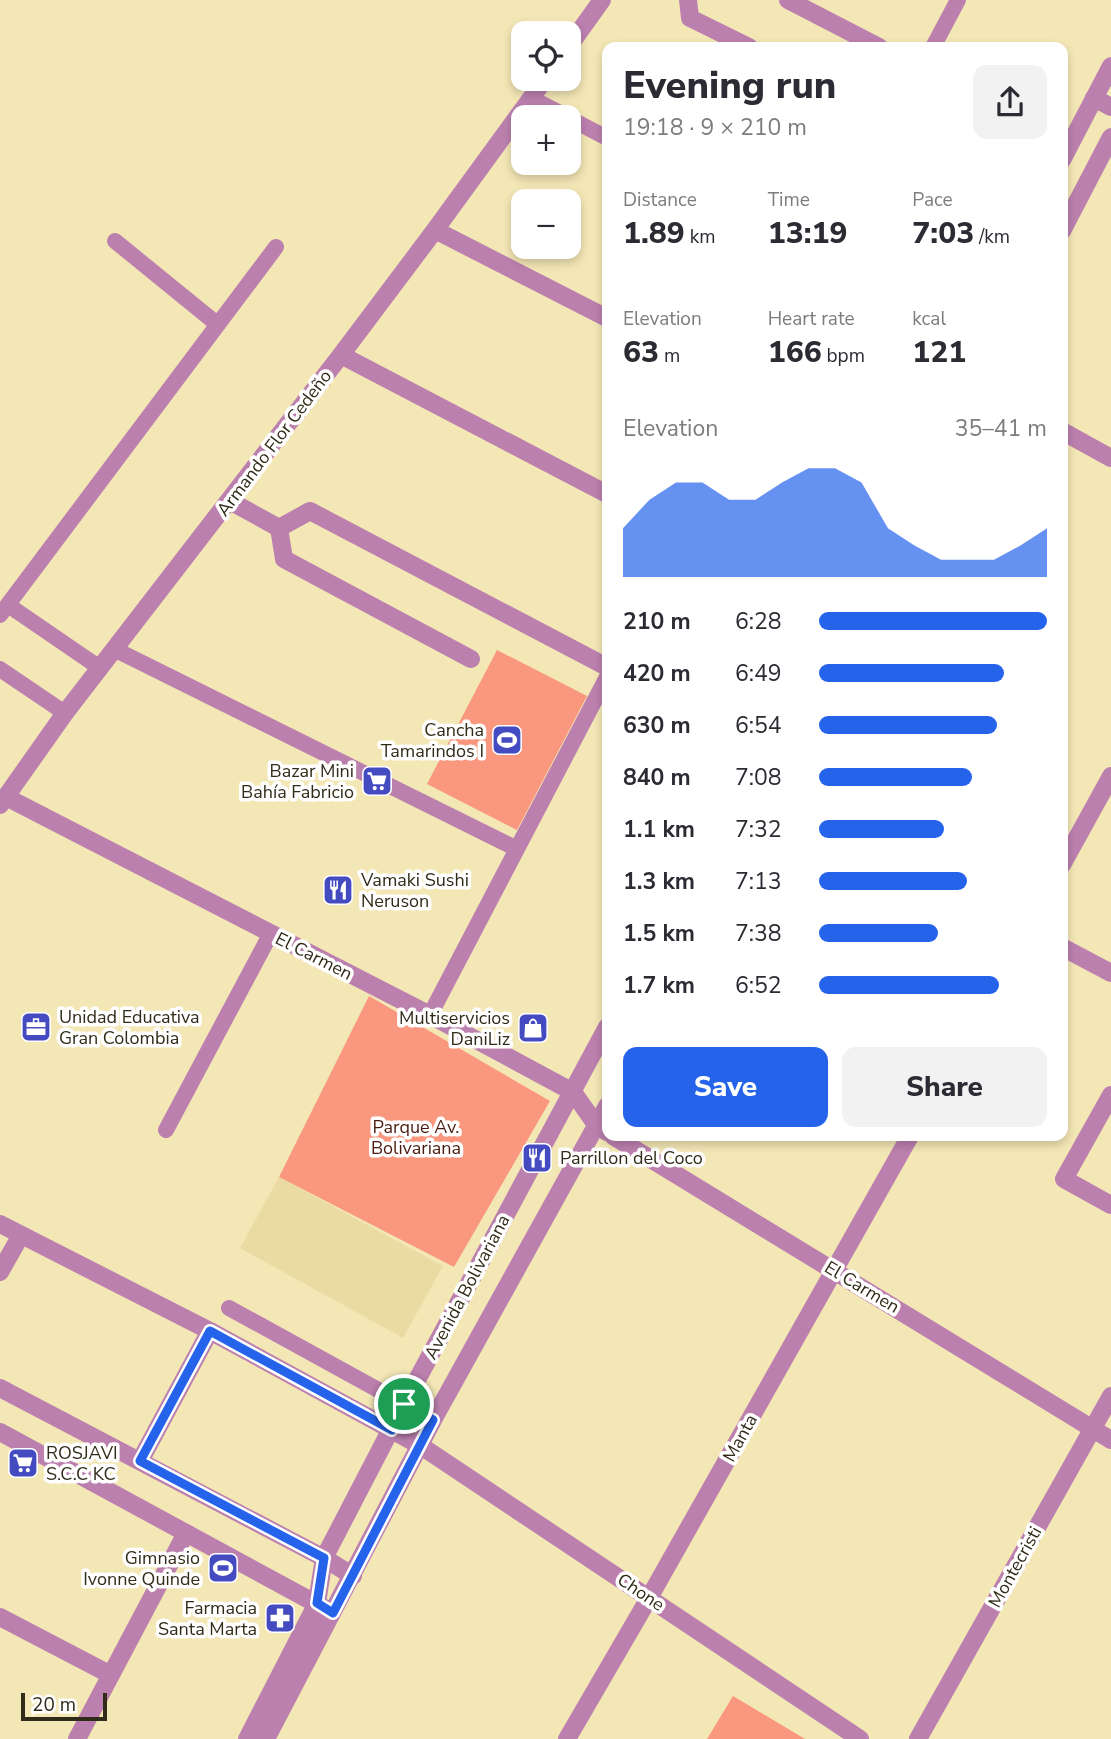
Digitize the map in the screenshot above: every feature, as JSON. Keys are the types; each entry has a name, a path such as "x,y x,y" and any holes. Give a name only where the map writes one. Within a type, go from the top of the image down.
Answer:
{"street":[{"path":"581,29 602,0"},
{"path":"688,0 690,18 739,42"},
{"path":"788,0 869,42"},
{"path":"1068,148 1111,66"},
{"name":"Armando Flor Cedeño","path":"3,801 65,713 341,355 536,91"},
{"path":"1094,98 1111,107"},
{"path":"1068,219 1111,137"},
{"path":"435,230 602,315"},
{"path":"341,355 602,491"},
{"path":"1068,434 1111,458"},
{"path":"230,501 279,528"},
{"path":"279,528 310,511 602,664"},
{"path":"279,528 284,559 471,659"},
{"path":"1068,854 1111,776"},
{"name":"El Carmen","path":"3,801 271,933 573,1092 602,1129"},
{"path":"1068,950 1111,973"},
{"name":"Avenida Bolivariana","path":"247,1739 317,1603 324,1558 602,1037"},
{"path":"1111,1095 1064,1179 1111,1205"},
{"name":"Avenida Bolivariana","path":"266,1739 433,1420 602,1129"},
{"name":"El Carmen","path":"621,1141 1111,1440"},
{"name":"Manta","path":"567,1739 907,1141"},
{"name":"Chone","path":"0,1224 210,1331 421,1446 860,1739"},
{"path":"0,1272 21,1235"},
{"path":"140,1461 210,1331"},
{"path":"0,1388 324,1558 353,1576"},
{"name":"Montecristi","path":"918,1739 1111,1396"},
{"path":"0,1432 333,1613"},
{"path":"77,1739 186,1532"},
{"path":"0,1617 111,1675"}],"lane":[{"path":"936,42 958,0"},
{"path":"531,98 545,105"},
{"path":"581,124 602,135"},
{"path":"115,241 217,324"},
{"path":"100,668 4,610 276,247"},
{"path":"114,649 517,849"},
{"path":"0,669 65,713"},
{"path":"430,1015 602,687"},
{"path":"166,1130 271,933"},
{"path":"229,1308 433,1420"}],"shaded area":[{"path":"279,1177 443,1266 403,1338 240,1248"}],"green space":[{"name":"Cancha Tamarindos I","path":"497,650 587,696 517,830 427,784"},
{"name":"Parque Av. Bolivariana","path":"369,996 550,1101 454,1267 279,1177"},
{"path":"733,1696 805,1739 707,1739"}],"place":[{"name":"Cancha Tamarindos I","path":"507,740"},
{"name":"Bazar Mini Bahía Fabricio","path":"377,781"},
{"name":"Vamaki Sushi Neruson","path":"338,890"},
{"name":"Unidad Educativa Gran Colombia","path":"36,1027"},
{"name":"Multiservicios DaniLiz","path":"533,1028"},
{"name":"Parrillon del Coco","path":"537,1158"},
{"name":"ROSJAVI S.C.C KC","path":"23,1463"},
{"name":"Gimnasio Ivonne Quinde","path":"223,1568"},
{"name":"Farmacia Santa Marta","path":"280,1618"}],"route":[{"path":"210,1331 392,1430 404,1404 433,1420 333,1613 317,1603 324,1558 140,1461 210,1331"}]}
